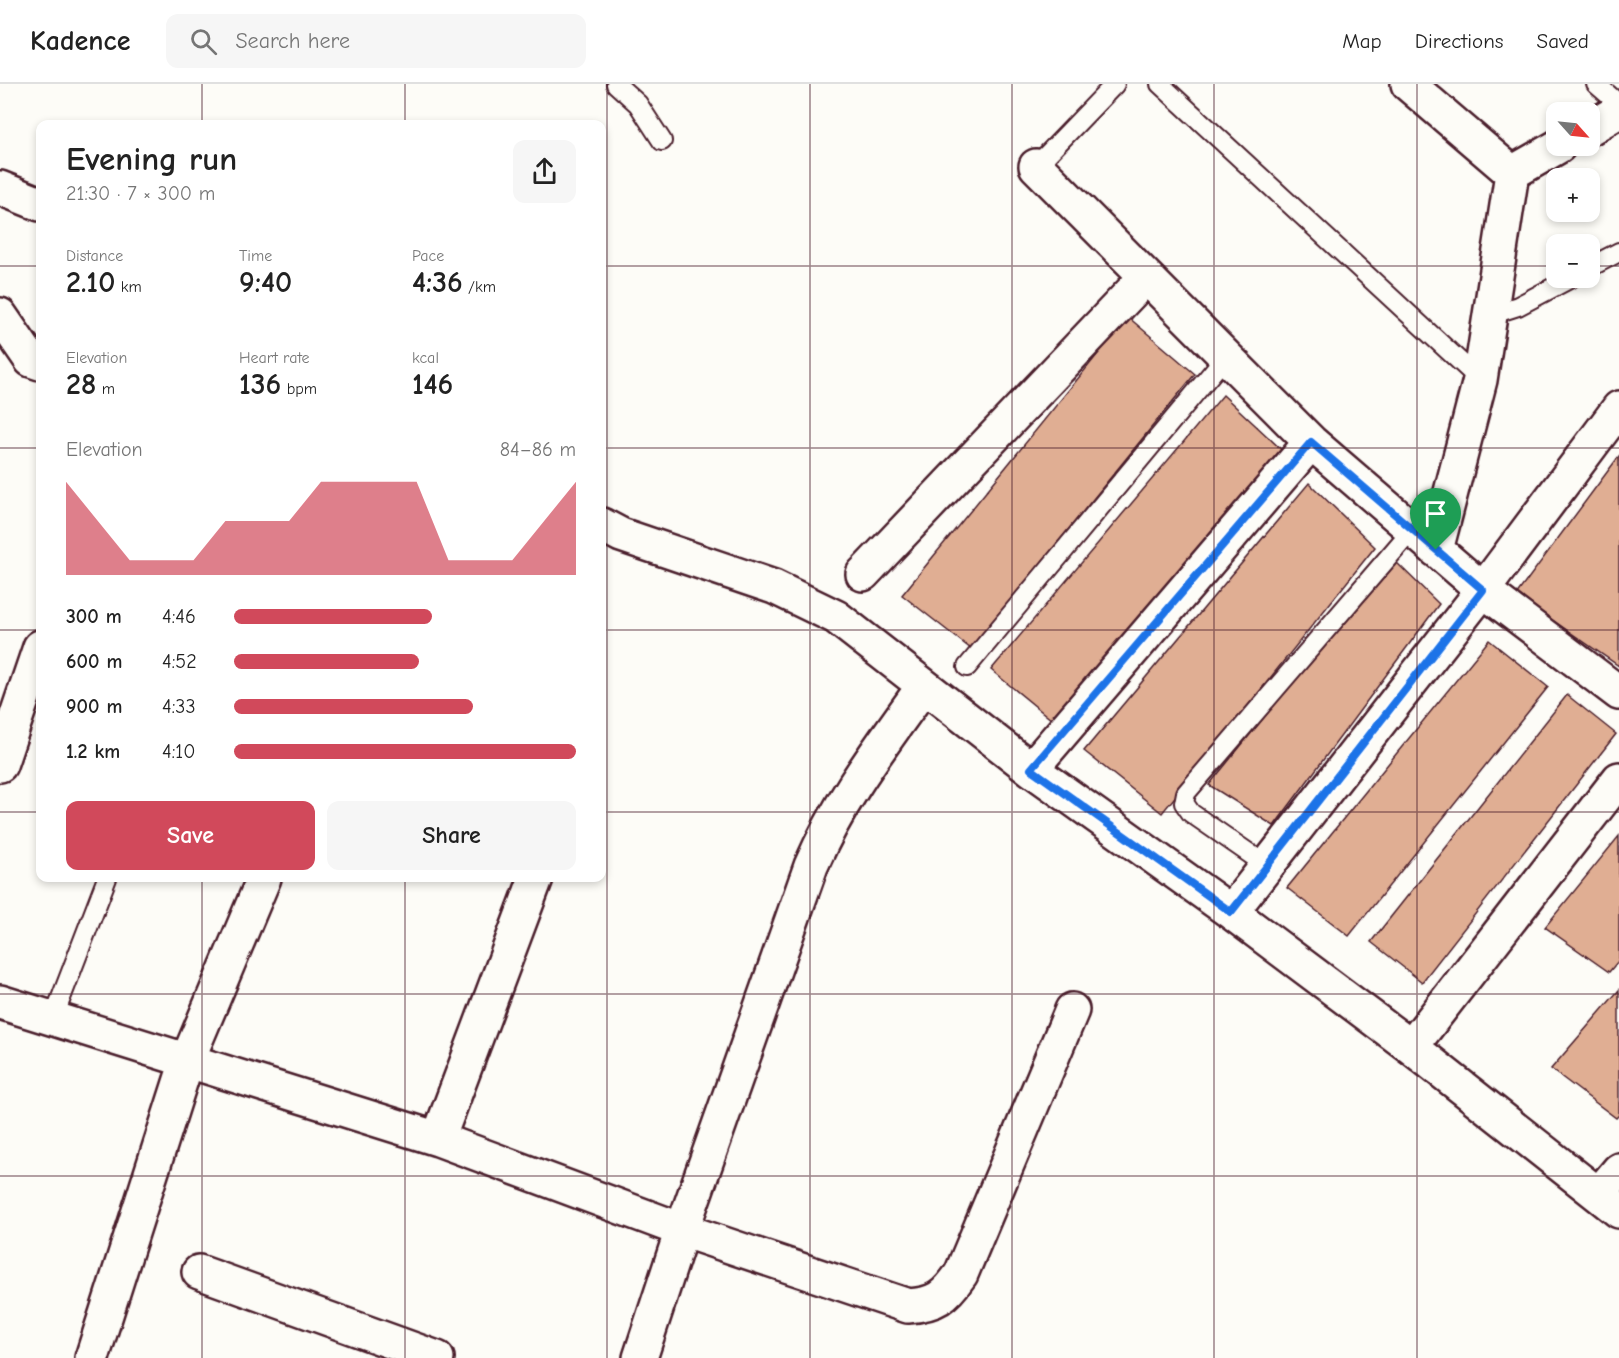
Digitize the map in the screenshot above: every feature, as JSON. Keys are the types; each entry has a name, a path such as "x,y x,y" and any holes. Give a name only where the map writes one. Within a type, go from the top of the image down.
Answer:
{"street":[{"path":"1407,84 1512,173"},
{"path":"1600,122 1619,111"},
{"path":"1512,173 1546,153"},
{"path":"1036,166 1311,442 1483,590 1619,693"},
{"path":"1424,540 1480,380 1512,173"},
{"path":"2,198 36,203"},
{"path":"863,574 1146,277"},
{"path":"0,315 31,360 36,362"},
{"path":"1231,912 1483,590 1619,408"},
{"path":"1031,769 1311,442"},
{"path":"606,526 807,601 836,617 1031,769 1231,912 1612,1192"},
{"path":"0,765 36,659"},
{"path":"640,1358 682,1230 811,866 830,822 852,786 923,687"},
{"path":"1412,1047 1619,779"},
{"path":"92,1358 187,1061 262,882"},
{"path":"438,1139 534,882"},
{"path":"0,1002 438,1139 682,1230 908,1306 928,1304 948,1292 961,1274 1072,1010"},
{"path":"199,1272 437,1358"}],"lane":[{"path":"616,84 638,104 662,141"},
{"path":"1036,166 1114,84"},
{"path":"1160,84 1480,380"},
{"path":"1596,84 1619,104"},
{"path":"1600,262 1619,252"},
{"path":"1490,315 1518,306 1552,288"},
{"path":"967,667 1226,356"},
{"path":"1266,866 1191,813 1184,803 1186,793 1424,540"},
{"path":"53,1018 105,882"}],"building":[{"path":"1128,317 1195,374 971,649 902,595"},
{"path":"1223,395 1284,452 1052,720 991,670"},
{"path":"1619,456 1619,666 1516,595"},
{"path":"1309,483 1375,547 1162,813 1084,751"},
{"path":"1393,559 1439,604 1274,826 1209,785"},
{"path":"1489,640 1548,687 1349,936 1287,888"},
{"path":"1567,695 1616,734 1422,982 1371,942"},
{"path":"1619,836 1619,960 1609,972 1545,927"},
{"path":"1619,990 1619,1115 1616,1118 1551,1069"}],"route":[{"path":"1311,442 1411,531 1436,550 1483,590 1231,912 1031,769 1311,442"}]}
